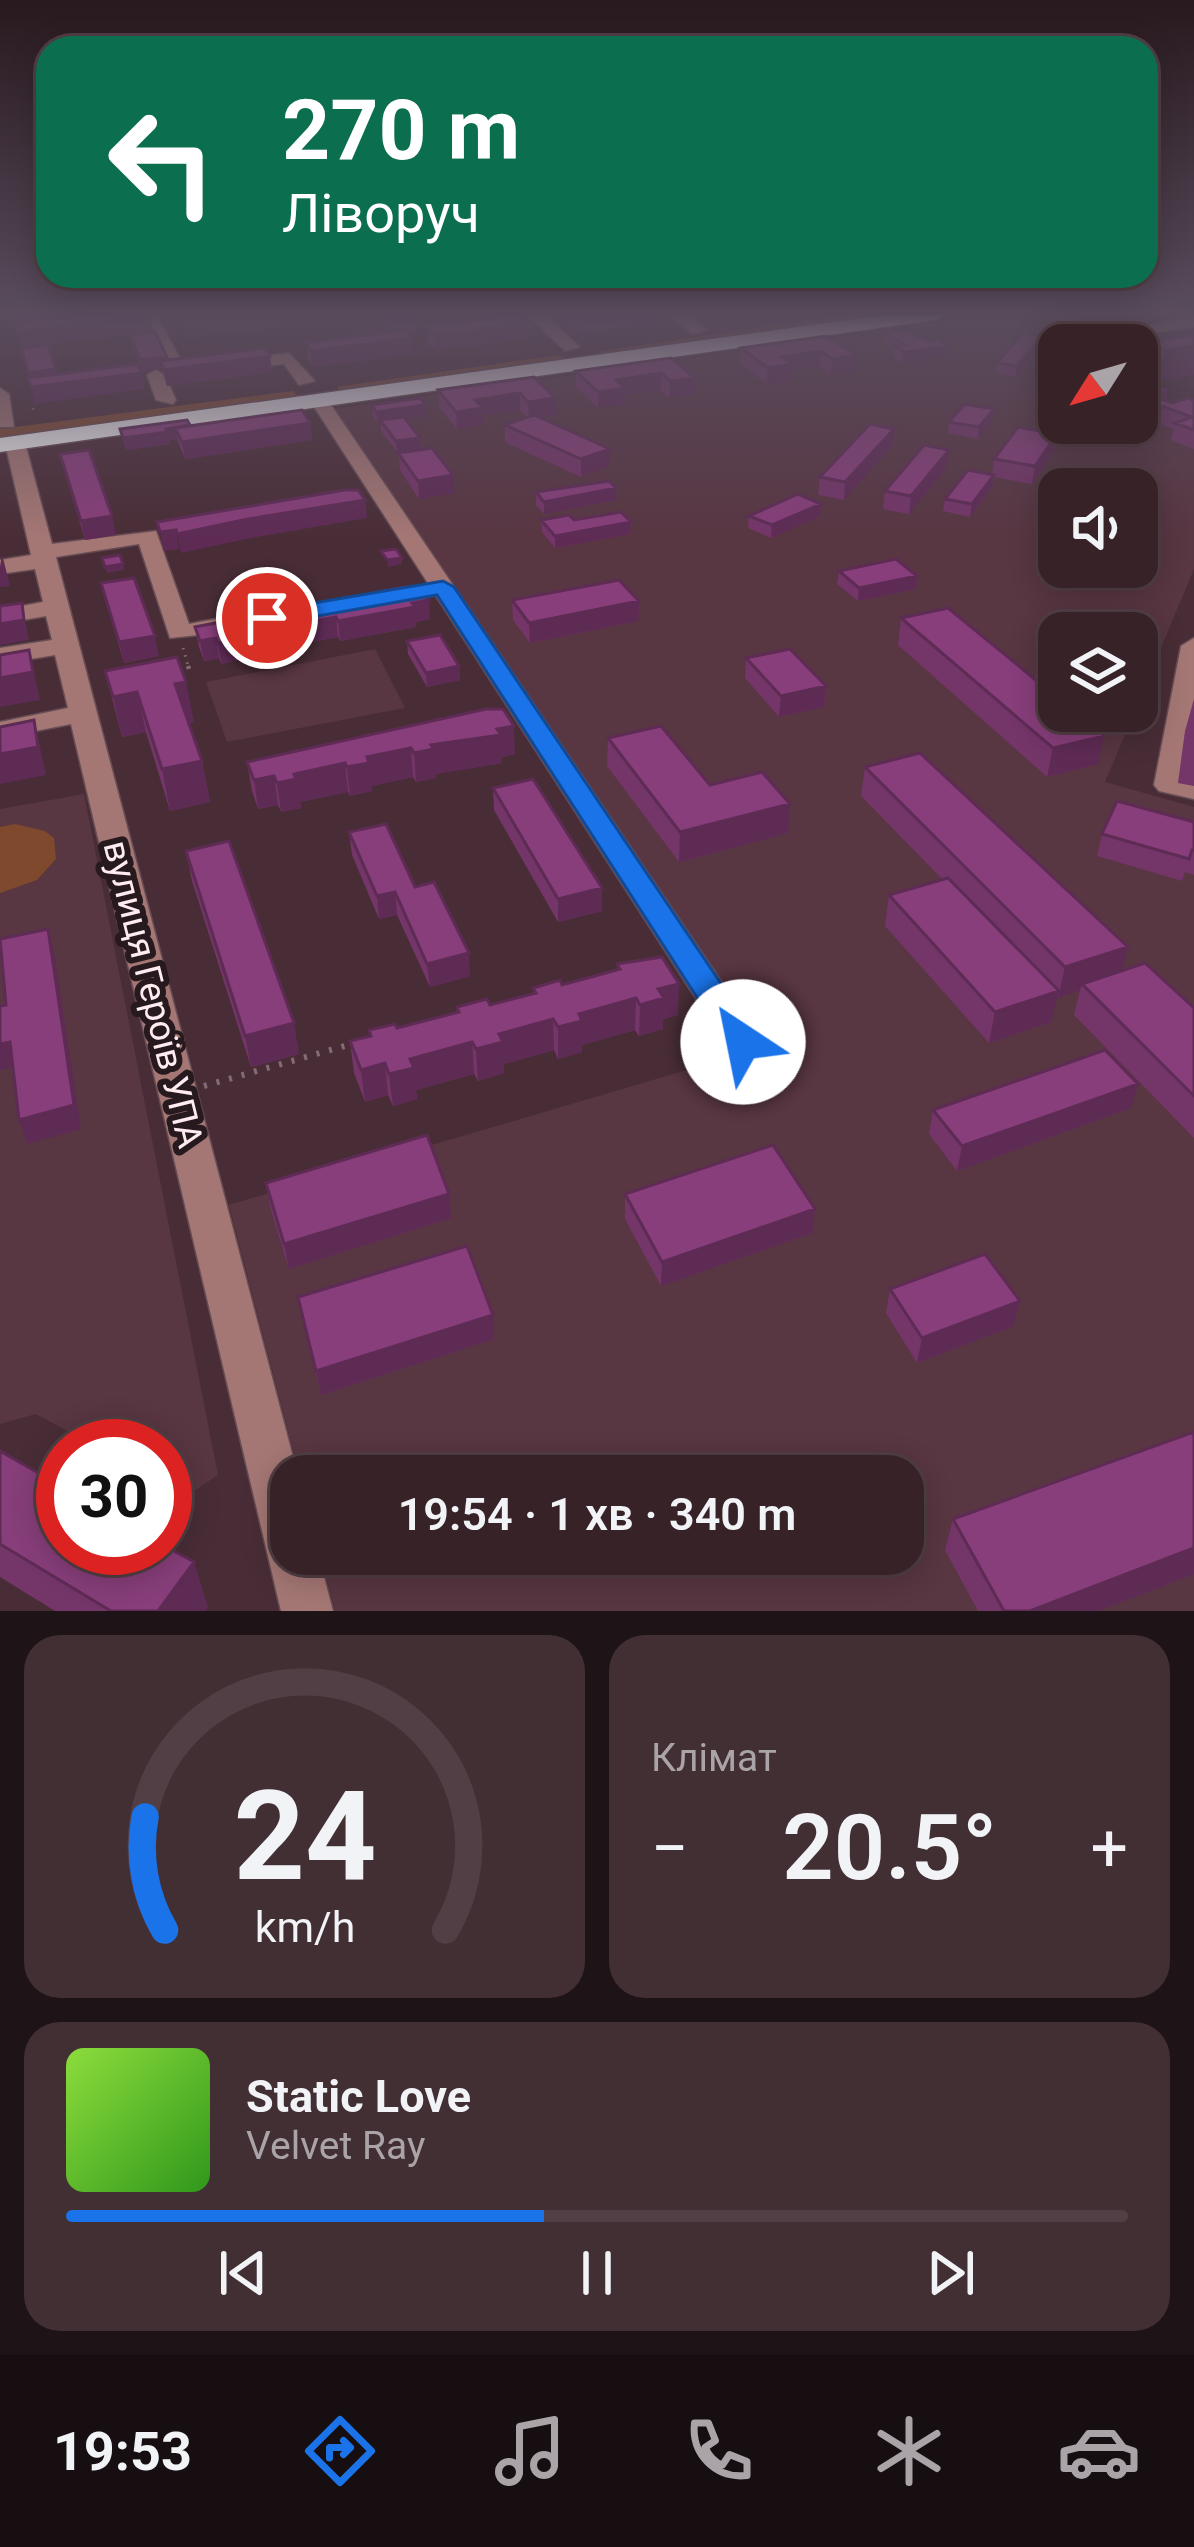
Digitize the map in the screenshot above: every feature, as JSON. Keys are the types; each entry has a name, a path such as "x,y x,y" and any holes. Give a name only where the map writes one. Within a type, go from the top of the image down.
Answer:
{"highway":[{"path":"5,434 318,389"},
{"path":"5,434 166,400 312,390"}],"street":[{"path":"162,389 166,400"},
{"path":"312,390 432,589 743,1042"},
{"name":"вулиця Героїв УПА","path":"0,394 5,434 68,645 270,1461"},
{"path":"0,568 148,536 179,633 267,618"},
{"path":"0,617 58,608"},
{"path":"0,656 68,645"},
{"path":"1194,646 1169,785 1194,790"},
{"path":"0,730 84,713"},
{"name":"вулиця Героїв УПА","path":"298,1575 307,1611"}],"path":[{"path":"179,633 190,672"},
{"path":"200,1088 355,1043"}],"shaded area":[{"path":"472,389 1038,389 1038,444 1158,444 1158,397 1194,409 1194,569 1158,655 1158,612 1038,612 1038,732 1126,732 1105,782 1194,807 1194,1611 335,1611 326,1575 924,1575 924,1455 294,1455 229,1205 734,1056 332,409"},
{"path":"293,391 300,398 0,440 0,429"},
{"path":"375,649 405,708 227,742 206,682"},
{"path":"84,794 218,1475 192,1492 192,1419 45,1419 36,1414 0,1424 0,809"},
{"path":"15,824 54,838 56,859 37,880 0,893 0,827"}],"building":[{"path":"546,389 555,398 528,402 520,393 475,400 483,408 456,412 438,390"},
{"path":"420,398 425,405 376,412 372,405"},
{"path":"1158,398 1173,403 1194,400 1194,430 1175,423 1192,417 1158,408"},
{"path":"965,404 994,409 979,427 949,422"},
{"path":"302,410 310,423 182,442 175,428"},
{"path":"534,415 610,449 581,459 505,425"},
{"path":"404,417 420,438 396,441 380,420"},
{"path":"187,420 190,425 166,429 168,432 123,438 120,429"},
{"path":"870,424 894,429 845,482 820,477"},
{"path":"1018,427 1038,431 1038,444 1050,444 1035,466 994,459"},
{"path":"924,445 949,450 911,496 885,491"},
{"path":"432,448 453,475 418,481 398,453"},
{"path":"89,450 112,516 81,521 60,454"},
{"path":"968,470 994,475 972,504 945,499"},
{"path":"609,481 616,488 544,502 536,492"},
{"path":"358,490 365,500 177,534 176,530 160,532 157,522"},
{"path":"798,494 821,504 772,525 749,516"},
{"path":"621,512 631,522 555,536 541,520 569,515 574,520"},
{"path":"396,549 402,558 387,560 381,551"},
{"path":"120,555 123,564 105,567 102,558"},
{"path":"896,559 917,576 859,588 839,571"},
{"path":"134,578 155,636 119,642 101,583"},
{"path":"619,580 639,601 529,623 512,600"},
{"path":"420,586 429,600 412,603 415,607 297,624 299,628 234,636 235,640 200,641 195,627 404,587"},
{"path":"22,603 24,620 0,624 0,606"},
{"path":"948,608 1038,682 1038,732 1099,732 1104,736 1053,748 901,618"},
{"path":"440,635 459,666 426,673 407,641"},
{"path":"790,649 826,686 781,696 746,658"},
{"path":"29,650 33,672 0,678 0,655"},
{"path":"177,657 186,682 175,684 202,761 162,769 137,692 113,697 105,671"},
{"path":"503,709 514,726 497,729 501,735 431,745 434,749 414,753 411,748 367,757 369,763 294,774 296,779 277,783 274,776 254,780 247,762"},
{"path":"34,720 38,747 0,754 0,727"},
{"path":"661,726 710,785 762,772 790,804 680,832 608,738"},
{"path":"920,753 1128,947 1065,967 865,767"},
{"path":"533,779 602,888 558,899 493,788"},
{"path":"1117,801 1194,822 1194,850 1189,859 1102,834"},
{"path":"386,824 415,887 434,882 469,953 427,964 395,892 377,896 349,832"},
{"path":"229,841 294,1023 245,1036 186,851"},
{"path":"948,878 1059,991 995,1012 889,895"},
{"path":"48,929 74,1105 19,1120 10,1042 0,1044 0,1006 6,1005 0,939"},
{"path":"662,957 679,984 658,989 664,998 640,1005 636,998 579,1014 582,1021 558,1027 553,1019 499,1034 503,1042 476,1049 472,1042 410,1059 414,1068 389,1074 385,1063 361,1070 350,1041 371,1036 369,1030 459,1012 457,1007 487,999 490,1005 536,993 533,988 560,980 562,985 620,969 617,964"},
{"path":"1145,963 1194,1008 1194,1096 1082,984"},
{"path":"1105,1050 1138,1084 962,1146 933,1110"},
{"path":"427,1135 449,1194 284,1244 266,1183"},
{"path":"773,1145 815,1209 662,1262 625,1194"},
{"path":"467,1246 493,1315 316,1371 298,1297"},
{"path":"985,1254 1020,1301 922,1338 890,1289"},
{"path":"1194,1432 1194,1548 1030,1611 1004,1611 953,1519"},
{"path":"0,1451 36,1472 36,1566 0,1544"},
{"path":"51,1575 184,1575 158,1611 111,1611"}],"route":[{"path":"267,618 443,587 743,1042"}]}
